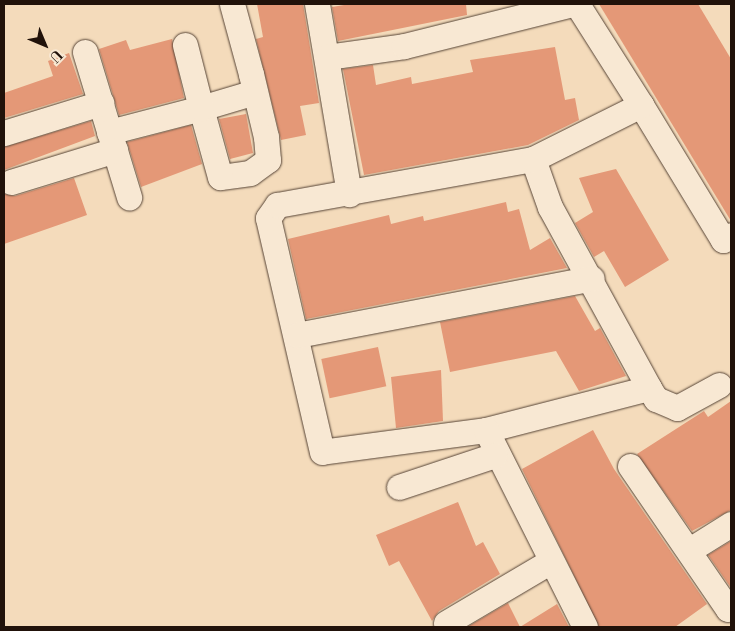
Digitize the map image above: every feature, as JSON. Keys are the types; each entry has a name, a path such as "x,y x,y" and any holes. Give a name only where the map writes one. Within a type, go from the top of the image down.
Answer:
{"street":[{"path":"185,45 220,177 250,173 268,160 255,92 232,4"},
{"path":"316,4 327,57 349,194"},
{"path":"327,57 404,46 572,4"},
{"path":"577,4 723,240 731,235"},
{"path":"85,52 129,197"},
{"path":"12,182 112,141 201,108 255,92"},
{"path":"4,133 101,103"},
{"path":"641,105 533,159 349,194 287,200 277,205 268,218 322,452 486,430 649,388"},
{"path":"533,159 550,206 592,278 656,399 676,408 719,385"},
{"path":"296,336 592,278"},
{"path":"486,430 495,455 549,562 585,627"},
{"path":"399,487 495,455"},
{"path":"630,466 691,548 730,611"},
{"path":"691,548 731,524"},
{"path":"446,622 549,562"}],"building":[{"path":"257,4 303,4 319,103 300,106 306,135 281,140 256,39 263,37"},
{"path":"350,4 466,4 467,15 338,41 332,7"},
{"path":"599,4 698,4 731,59 731,221"},
{"path":"172,39 184,98 119,115 99,49 126,40 130,50"},
{"path":"555,47 565,100 575,98 579,120 528,145 364,175 343,69 373,65 376,85 411,77 412,84 473,72 470,60"},
{"path":"69,53 83,94 4,118 4,93 53,76 48,61"},
{"path":"246,114 253,153 230,159 219,119"},
{"path":"91,121 95,136 4,170 4,147"},
{"path":"191,125 202,164 141,187 127,142"},
{"path":"616,169 669,260 625,287 604,251 594,257 575,223 593,212 579,178"},
{"path":"74,178 87,215 4,244 4,194 15,196"},
{"path":"506,202 508,212 519,209 530,250 550,238 567,268 306,319 288,239 389,215 391,224 423,216 424,221"},
{"path":"575,296 595,331 600,328 626,376 579,391 556,351 450,372 440,322"},
{"path":"378,347 386,386 330,398 321,359"},
{"path":"441,370 443,421 396,428 391,377"},
{"path":"731,401 731,510 692,531 637,454 704,411 708,417"},
{"path":"593,430 614,469 707,604 675,627 599,627 522,469"},
{"path":"458,502 476,546 483,542 500,574 439,611 432,621 399,561 389,566 376,535"},
{"path":"731,541 731,588 708,555"},
{"path":"508,603 520,627 467,627"},
{"path":"557,604 569,627 520,627"}]}
